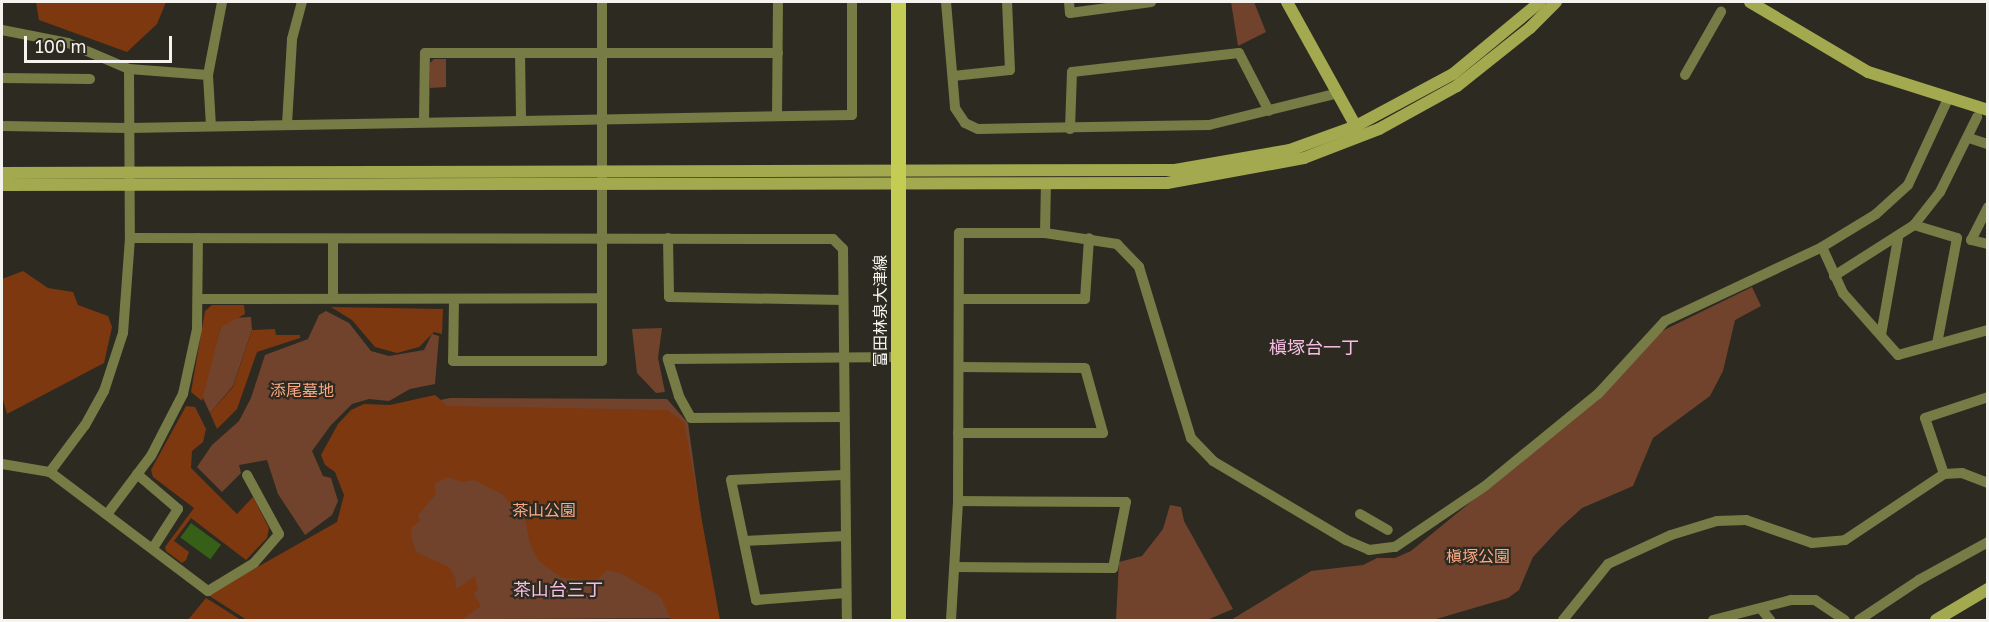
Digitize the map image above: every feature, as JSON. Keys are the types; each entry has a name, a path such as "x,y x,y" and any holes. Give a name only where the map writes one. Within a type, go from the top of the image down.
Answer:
{"main road":[{"name":"富田林泉大津線","path":"898,2 898,621"}],"street":[{"path":"211,126 208,75 222,2"},
{"path":"287,124 292,39 302,2"},
{"path":"454,300 453,361 603,361 602,2"},
{"path":"777,115 778,2"},
{"path":"2,126 129,128 521,120 603,116 852,115 852,2"},
{"path":"946,2 955,108 964,123 978,129 1209,125 1338,93"},
{"path":"953,76 1010,70 1007,2"},
{"path":"1069,2 1070,13 1151,2"},
{"path":"1287,2 1358,131"},
{"path":"2,185 129,186 898,177 1176,171 1290,150 1358,131 1453,74 1540,2"},
{"path":"898,177 1046,183 1167,183 1229,174 1304,158 1457,86 1530,28 1556,2"},
{"path":"1749,2 1868,72 1948,99 1982,114 1940,192 1914,225 1898,239 1834,276"},
{"path":"1685,75 1721,12"},
{"path":"2,30 68,43 129,69 208,75"},
{"path":"424,121 425,53 778,53"},
{"path":"520,53 521,120"},
{"path":"1070,129 1072,72 1239,53 1269,111"},
{"path":"50,472 85,425 113,369 128,295 129,69"},
{"path":"2,78 90,79"},
{"path":"951,621 958,501 959,233 1045,233 1117,244 1139,267 1191,438 1213,461 1369,550 1395,547 1485,486 1598,394 1665,321 1822,247 1876,214 1908,185 1948,99"},
{"path":"1969,138 1988,144"},
{"path":"2,173 130,172 603,179"},
{"path":"1045,233 1046,183"},
{"path":"1971,240 1988,207"},
{"path":"1914,225 1957,238 1988,244"},
{"path":"130,238 833,239 843,249 843,417 847,621"},
{"path":"108,513 170,427 183,394 192,366 199,299 198,238"},
{"path":"668,238 669,297 843,300"},
{"path":"959,299 1085,299 1089,238"},
{"path":"1937,344 1957,238"},
{"path":"1881,335 1898,239"},
{"path":"333,240 333,298"},
{"path":"1822,247 1843,293 1898,355 1988,330"},
{"path":"199,299 602,298"},
{"path":"843,417 692,418 679,396 668,359 898,357"},
{"path":"958,433 1103,433 1085,368 959,367"},
{"path":"1944,474 1925,418 1988,397"},
{"path":"2,464 50,472 108,513 208,591 254,563 279,534 247,475"},
{"path":"1563,621 1608,564 1671,535 1718,521 1746,520 1812,543 1845,540 1944,474 1962,473 1988,483"},
{"path":"137,474 178,509 153,548"},
{"path":"844,475 731,480 756,600 846,593"},
{"path":"955,567 1113,568 1126,502 958,501"},
{"path":"1360,514 1388,530"},
{"path":"744,541 846,536"},
{"path":"1859,621 1918,580 1988,542"},
{"path":"1936,621 1988,589"},
{"path":"1713,621 1762,610 1791,600 1815,600 1845,621"},
{"path":"1762,610 1770,621"}],"green space":[{"path":"36,2 166,2 157,24 127,52 39,20"},
{"path":"1231,2 1254,2 1266,32 1238,46"},
{"path":"434,59 446,59 446,87 430,88 430,63"},
{"path":"23,271 48,288 73,292 78,305 108,316 112,327 104,363 7,414 2,396 2,279"},
{"name":"槇塚公園","path":"1752,287 1761,306 1735,320 1723,371 1710,396 1653,438 1633,486 1582,508 1560,528 1533,557 1519,590 1508,598 1433,620 1231,620 1311,571 1363,565 1377,558 1395,558 1411,551 1478,496 1662,331"},
{"path":"212,305 244,305 245,314 221,327 202,401 191,392 205,311"},
{"path":"331,307 443,309 442,334 434,332 419,347 397,353 375,347 352,320"},
{"name":"添尾墓地","path":"326,311 349,323 371,351 389,356 424,350 432,334 439,336 435,384 410,389 389,401 369,399 352,404 331,425 312,451 323,476 331,478 338,501 332,515 305,535 278,494 267,460 239,465 241,473 222,492 197,467 212,445 239,421 251,398 265,355 308,339 319,315"},
{"path":"251,317 252,330 233,386 210,413 201,394 221,327 231,318"},
{"path":"662,328 658,358 665,392 656,393 637,373 632,329"},
{"path":"275,329 276,335 300,335 300,338 257,352 237,409 217,429 210,413 233,387 252,330"},
{"name":"茶山公園","path":"435,395 448,406 667,410 684,422 720,620 671,620 660,596 620,573 607,570 596,581 562,578 539,561 530,544 525,518 502,494 474,480 461,482 448,477 434,484 436,494 418,515 420,521 411,528 412,539 416,552 449,567 456,579 456,589 475,576 478,589 474,594 481,606 461,620 247,620 208,595 337,522 344,495 335,472 325,465 321,455 338,424 351,410 364,404 390,405"},
{"name":"茶山公園","path":"450,398 667,399 688,423 715,618 336,620 364,416"},
{"path":"186,406 195,407 206,429 203,442 192,451 191,468 237,514 253,497 269,528 267,538 246,560 191,518 174,541 189,552 186,560 182,563 166,551 165,547 194,508 153,477 151,470"},
{"path":"1170,505 1181,507 1184,521 1233,609 1207,620 1116,620 1119,562 1142,556 1163,529"},
{"path":"206,598 241,620 188,620"}],"shaded area":[{"path":"191,523 221,545 210,559 180,538"}],"district":[{"name":"槇塚台一丁","path":"1314,347"},
{"name":"茶山台三丁","path":"558,589"}]}
